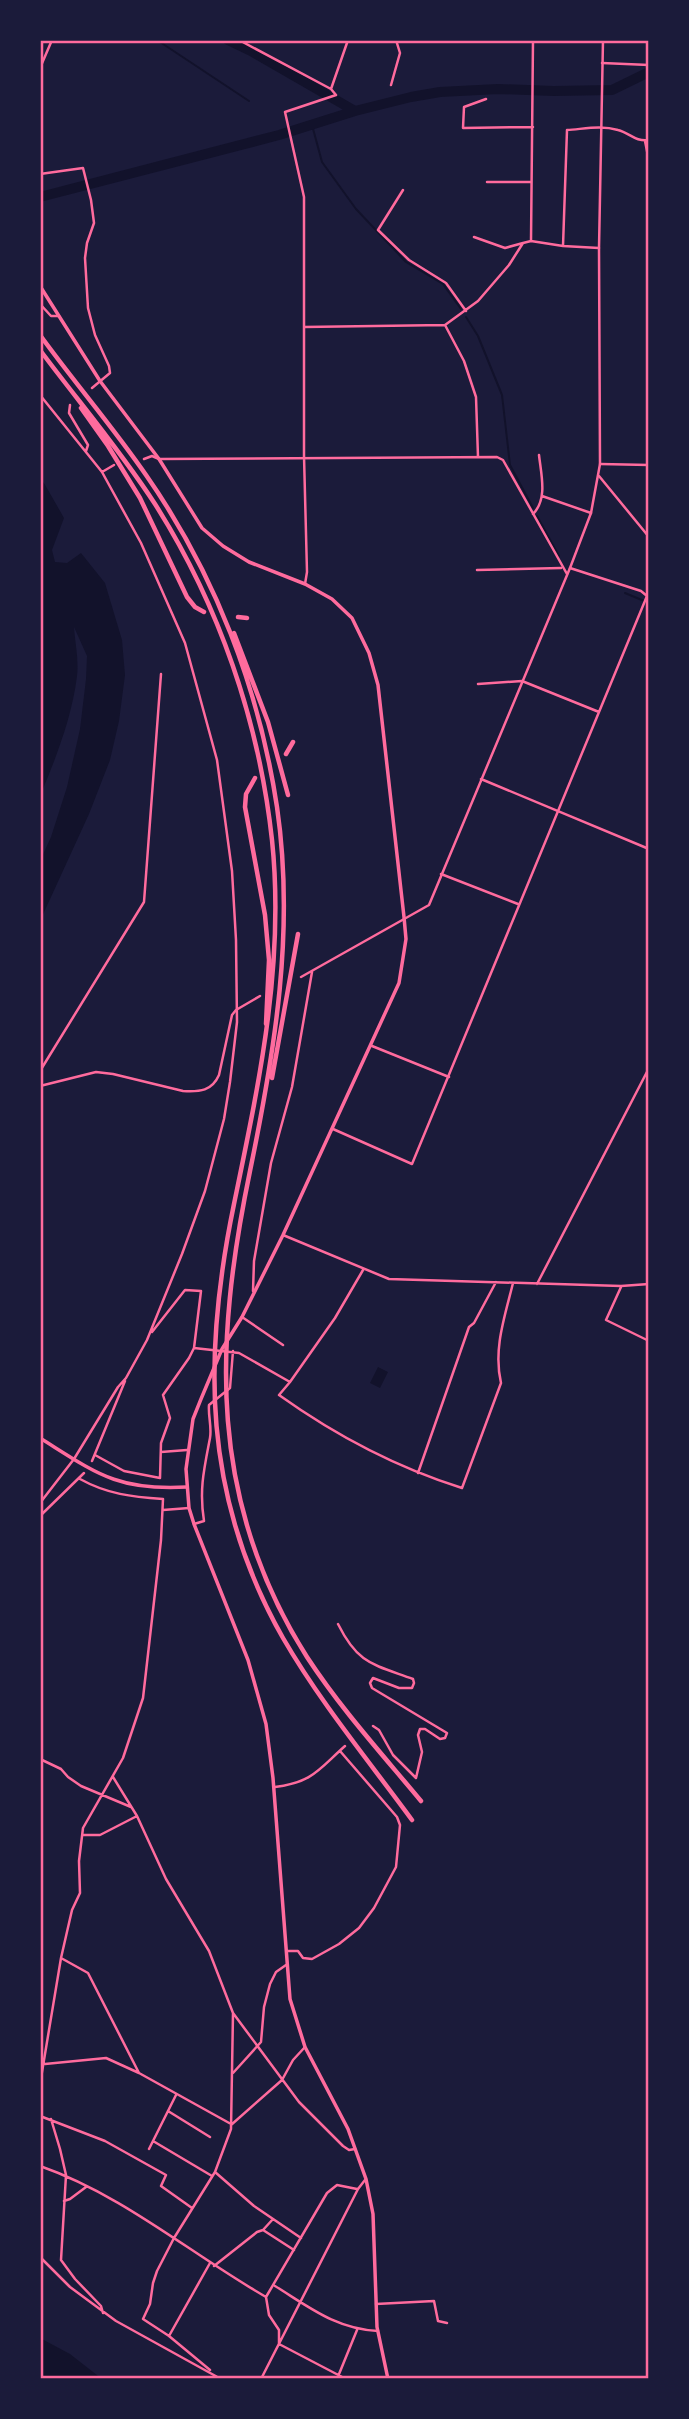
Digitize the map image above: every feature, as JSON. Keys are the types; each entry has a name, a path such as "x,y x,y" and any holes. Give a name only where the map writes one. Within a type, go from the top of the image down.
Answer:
{"highway":[{"path":"40,335 147,477 187,541 235,636 258,694 288,796"},
{"path":"40,350 108,446 140,498 187,597 195,607 204,612"},
{"path":"44,356 125,461 169,528 213,614 247,708 268,812 275,887 275,954 261,1070 228,1233 215,1320 214,1394 222,1465 232,1512 249,1564 283,1637 315,1689 412,1820"},
{"path":"216,598 244,670 262,731 277,809 283,867 285,925 282,985 258,1138"},
{"path":"238,617 247,618"},
{"path":"286,754 293,741"},
{"path":"255,778 248,788 245,807 267,937 268,986 261,1070"},
{"path":"298,934 276,1059 237,1238 226,1318 224,1386 232,1459 250,1534 269,1584 291,1630 325,1684 421,1801"}],"main road":[{"path":"40,286 100,381 159,459 202,527 249,562 305,584 332,599 352,618 369,653 378,685 404,917 405,946 399,983 284,1235 242,1317 222,1349 193,1419 187,1450 187,1487 194,1524 248,1660 270,1745 290,1999 305,2047 348,2129 366,2179 373,2214 378,2331 388,2379"},
{"path":"40,1437 116,1481 148,1487 187,1487"}],"street":[{"path":"40,68 52,40"},
{"path":"240,40 336,94 285,112 304,197 305,584"},
{"path":"331,89 348,40"},
{"path":"391,85 400,53 396,40"},
{"path":"531,241 533,40"},
{"path":"301,977 429,905 591,513 600,464 599,248 603,40"},
{"path":"603,63 649,65"},
{"path":"486,99 464,107 463,128 533,127"},
{"path":"563,246 567,130 601,127 622,131 635,139 647,141 649,161"},
{"path":"40,180 42,174 83,168 94,223 85,258 88,308 110,373 92,388"},
{"path":"487,181 531,182"},
{"path":"403,190 378,230 409,260 446,283 466,311"},
{"path":"474,237 505,248 531,241 599,248"},
{"path":"304,327 445,325 478,301 509,265 523,243"},
{"path":"40,303 51,316 59,316"},
{"path":"445,325 464,361 476,397 478,457"},
{"path":"40,395 102,472 162,588 186,643 217,760 229,838 236,940 236,1010 230,1082 215,1157 205,1191 147,1340"},
{"path":"70,405 69,413 89,445 86,451"},
{"path":"533,514 538,509 542,496 539,455"},
{"path":"144,459 152,456 159,459 492,456 503,460 567,575"},
{"path":"600,464 649,465"},
{"path":"102,472 114,465"},
{"path":"599,476 649,537"},
{"path":"542,496 591,513"},
{"path":"477,570 563,568"},
{"path":"331,1128 412,1164 647,596 641,591 570,568"},
{"path":"40,1071 144,902 160,674"},
{"path":"478,684 522,681 599,712"},
{"path":"481,779 649,849"},
{"path":"441,874 518,904"},
{"path":"253,1291 254,1261 271,1163 292,1087 313,971"},
{"path":"40,1086 96,1072 183,1091 208,1089 215,1084 219,1075 232,1015 260,996"},
{"path":"372,1046 449,1077"},
{"path":"537,1284 649,1069"},
{"path":"284,1235 389,1279 621,1286 649,1284"},
{"path":"363,1270 335,1318 279,1395 320,1425 418,1474 462,1488 501,1383 498,1351 502,1323 513,1283"},
{"path":"418,1474 469,1327 496,1282"},
{"path":"621,1286 606,1320 649,1341"},
{"path":"92,1461 126,1378 159,1319 184,1290 201,1291 194,1348 190,1359 163,1395 170,1418 161,1443 160,1478 124,1471 95,1455"},
{"path":"242,1317 283,1345"},
{"path":"194,1348 233,1351 290,1382"},
{"path":"194,1524 204,1521 200,1496 211,1435 209,1405 230,1388 233,1351"},
{"path":"40,1503 74,1458 126,1378"},
{"path":"161,1452 187,1450"},
{"path":"40,1516 85,1473"},
{"path":"40,2084 61,1958 72,1910 80,1893 79,1861 83,1828 113,1777 135,1727 144,1698 163,1510 163,1499 128,1497 107,1492 80,1479"},
{"path":"163,1510 189,1508"},
{"path":"338,1623 346,1642 364,1660 413,1679 414,1683 412,1688 406,1689 373,1678 370,1683 372,1688 447,1733 445,1738 440,1739 420,1728 418,1735 422,1752 416,1778 393,1755 380,1730 373,1726"},
{"path":"274,1787 304,1781 320,1771 345,1746"},
{"path":"285,1951 298,1951 303,1958 312,1959 339,1944 359,1928 374,1908 396,1867 400,1825 397,1817 340,1751"},
{"path":"40,1759 61,1769 81,1786 131,1807"},
{"path":"113,1777 137,1816 159,1865 212,1958 233,2013 282,2080 328,2132 349,2150 356,2149"},
{"path":"82,1836 100,1835 137,1816"},
{"path":"61,1958 88,1973 139,2073"},
{"path":"233,2073 258,2046 270,1984 276,1972 286,1965"},
{"path":"221,2379 169,2336 143,2319 150,2304 157,2272 174,2238 214,2174 231,2124 233,2013"},
{"path":"231,2124 282,2080 293,2060 305,2047"},
{"path":"45,2064 106,2058 139,2073 231,2124"},
{"path":"149,2149 176,2095"},
{"path":"168,2111 210,2137"},
{"path":"40,2116 105,2141 166,2175 161,2186 193,2208"},
{"path":"51,2119 61,2149 65,2175 61,2260 101,2306 103,2313"},
{"path":"153,2141 214,2174 254,2206 302,2238"},
{"path":"40,2166 65,2175 124,2206 266,2297"},
{"path":"261,2379 358,2189 366,2179"},
{"path":"279,2344 279,2330 269,2315 266,2297 275,2286 327,2193 337,2185 358,2189"},
{"path":"64,2201 86,2187"},
{"path":"169,2336 212,2264 257,2232 264,2230 273,2219"},
{"path":"264,2230 295,2250"},
{"path":"40,2258 70,2287 103,2313 215,2374"},
{"path":"275,2286 342,2325 357,2330 378,2331"},
{"path":"376,2304 434,2301 438,2321 447,2323"},
{"path":"338,2377 357,2330"},
{"path":"279,2344 346,2379"}],"shaded area":[{"path":"40,480 64,518 52,550 55,562 67,563 81,553 105,583 122,640 125,675 110,760 89,814 40,921 40,861 51,837 67,787 80,729 87,656 74,627 78,663 75,691 63,737 40,796"},
{"path":"378,1367 388,1372 380,1388 370,1383"},
{"path":"40,2338 70,2354 102,2379 40,2379"}],"waterway":[{"path":"157,40 249,101"},
{"path":"228,40 355,111"},
{"path":"40,197 279,135 411,97 440,92 498,89 612,90 649,72"},
{"path":"312,125 322,162 356,209 406,262 443,284 461,309"},
{"path":"275,132 279,135"},
{"path":"466,317 478,336 502,395 510,465 533,508"},
{"path":"537,516 559,556"},
{"path":"625,593 649,603"}]}
